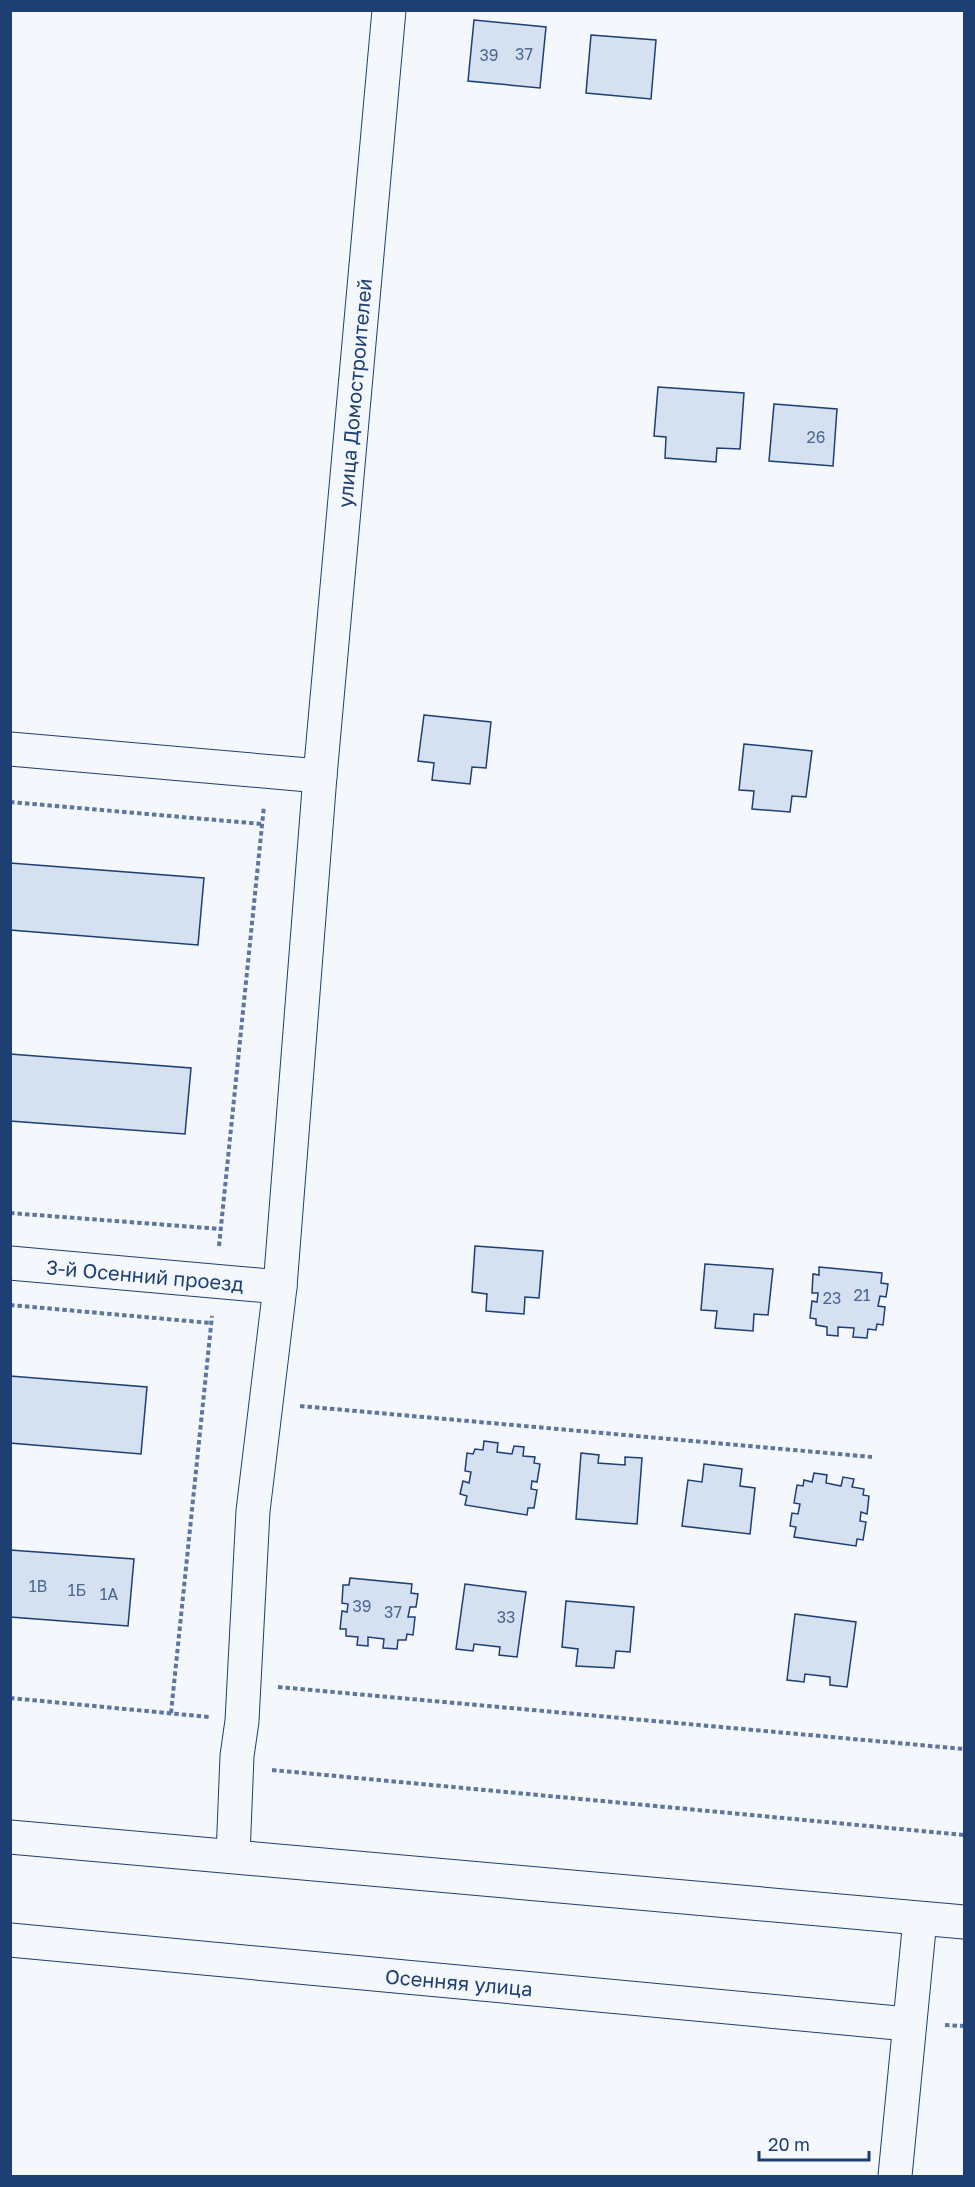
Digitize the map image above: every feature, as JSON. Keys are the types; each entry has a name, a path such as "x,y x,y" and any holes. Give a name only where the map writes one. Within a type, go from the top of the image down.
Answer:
{"street":[{"name":"улица Домостроителей","path":"232,1856 253,1511 280,1287 320,776 389,10"},
{"path":"10,749 320,776"},
{"name":"3-й Осенний проезд","path":"10,1263 280,1287"},
{"path":"10,1837 964,1922"},
{"path":"896,2176 908,2024 920,1919"},
{"name":"Осенняя улица","path":"10,1940 908,2024"}],"path":[{"path":"171,1713 267,772"},
{"path":"10,802 262,824"},
{"path":"10,1213 221,1229"},
{"path":"10,1305 211,1323"},
{"path":"293,1410 302,1405 872,1457"},
{"path":"244,1684 964,1749"},
{"path":"10,1698 242,1721"},
{"path":"236,1767 964,1834"}],"building":[{"path":"474,20 546,27 540,88 468,81"},
{"path":"591,35 656,40 651,99 586,93"},
{"path":"658,387 744,393 740,449 717,448 716,462 665,458 666,437 654,436"},
{"path":"774,404 837,409 833,466 769,461"},
{"path":"424,715 491,722 486,768 472,767 470,784 432,780 434,763 418,761"},
{"path":"744,744 812,751 806,797 792,796 790,812 752,809 754,791 739,790"},
{"path":"10,863 204,878 198,945 10,930"},
{"path":"10,1054 191,1068 185,1134 10,1121"},
{"path":"475,1246 543,1251 539,1298 525,1297 524,1314 486,1311 487,1294 472,1292"},
{"path":"705,1264 773,1269 768,1315 754,1314 753,1331 715,1328 717,1311 701,1310"},
{"path":"819,1267 882,1273 881,1283 888,1284 886,1297 880,1296 878,1306 885,1307 883,1325 877,1324 876,1330 868,1329 867,1338 853,1337 854,1328 838,1327 838,1336 827,1335 827,1327 816,1325 816,1319 810,1318 812,1301 817,1302 818,1293 812,1293 813,1274 819,1275"},
{"path":"10,1376 147,1387 141,1454 10,1443"},
{"path":"484,1441 498,1443 497,1452 512,1454 514,1446 524,1447 523,1456 535,1457 534,1463 540,1464 537,1482 532,1481 531,1489 537,1490 534,1508 528,1508 527,1515 465,1505 467,1496 460,1494 463,1481 469,1483 471,1472 465,1471 467,1453 473,1454 475,1449 483,1450"},
{"path":"581,1453 599,1455 598,1463 625,1465 625,1457 642,1458 637,1524 576,1519"},
{"path":"704,1464 742,1469 740,1486 755,1488 750,1534 682,1526 688,1480 702,1482"},
{"path":"814,1473 827,1475 826,1483 841,1486 843,1477 854,1479 852,1487 864,1489 863,1495 869,1496 867,1514 861,1512 860,1521 866,1522 863,1540 857,1539 856,1546 794,1537 796,1527 790,1526 792,1513 798,1514 800,1504 794,1503 797,1485 803,1486 804,1480 812,1482"},
{"path":"10,1550 134,1559 128,1626 10,1617"},
{"path":"350,1578 412,1584 411,1593 418,1594 416,1607 410,1607 408,1617 415,1617 413,1635 407,1634 406,1640 398,1640 397,1649 383,1648 384,1639 368,1637 368,1646 357,1645 358,1637 346,1636 346,1629 340,1629 342,1611 347,1612 348,1604 342,1603 343,1585 349,1585"},
{"path":"465,1584 526,1592 517,1657 499,1655 500,1647 474,1644 473,1651 456,1649"},
{"path":"566,1601 634,1607 630,1652 616,1651 614,1668 576,1666 578,1649 562,1647"},
{"path":"795,1614 856,1622 847,1687 830,1685 830,1677 805,1674 804,1682 787,1680"}]}
